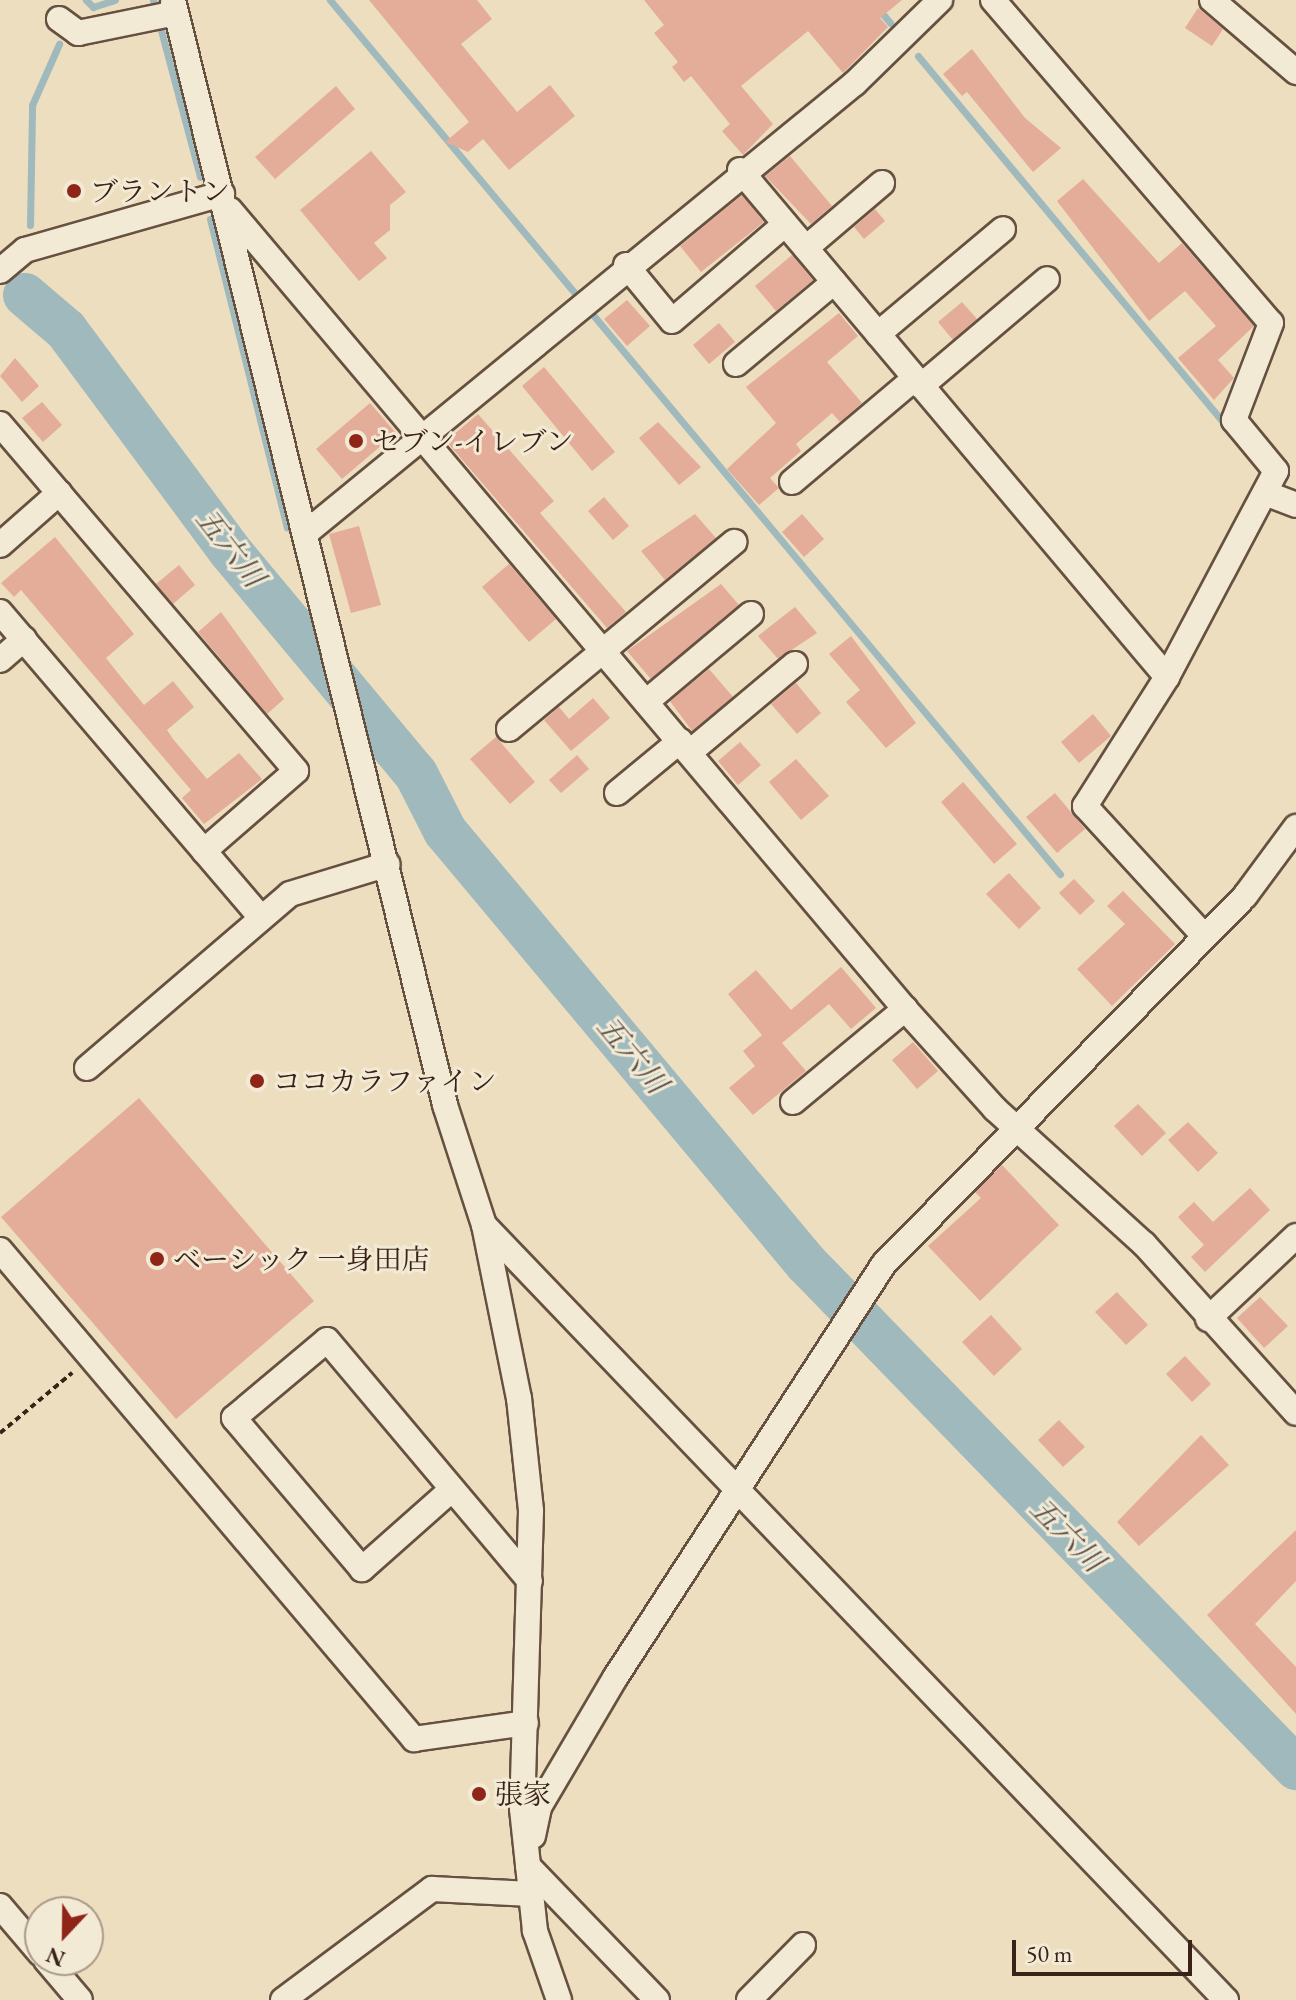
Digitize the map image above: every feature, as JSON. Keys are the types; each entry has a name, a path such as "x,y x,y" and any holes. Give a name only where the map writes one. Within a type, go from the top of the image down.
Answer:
{"street":[{"path":"307,532 740,170 855,83 940,0"},
{"path":"993,0 1271,323 1234,420 1276,471 1167,677 1085,806 1204,936"},
{"path":"1212,0 1296,72"},
{"path":"59,19 78,33 166,12 223,198 365,757 445,1105 484,1225 524,1437 530,1581 526,1723 530,1808 528,1866 531,1894 559,2000"},
{"path":"740,170 1167,677"},
{"path":"806,248 882,183"},
{"path":"0,271 18,253 223,198"},
{"path":"223,198 905,1009 1016,1122 1144,1244 1208,1319 1296,1413"},
{"path":"626,265 672,321 785,224"},
{"path":"878,334 1003,229"},
{"path":"792,482 1047,279"},
{"path":"736,364 834,282"},
{"path":"0,424 296,771 204,851"},
{"path":"0,545 59,493"},
{"path":"1265,493 1296,505"},
{"path":"509,729 734,542"},
{"path":"0,612 261,918"},
{"path":"646,702 751,614"},
{"path":"0,660 24,639"},
{"path":"617,793 795,664"},
{"path":"530,1808 738,1493 883,1265 1016,1122 1204,936 1287,862 1296,827"},
{"path":"87,1068 290,894 388,864"},
{"path":"793,1102 905,1009"},
{"path":"484,1225 1226,2000"},
{"path":"1208,1319 1296,1236"},
{"path":"0,1250 414,1739 526,1723"},
{"path":"450,1491 362,1569 234,1418 327,1340 450,1491 530,1581"},
{"path":"528,1866 657,2000"},
{"path":"283,2000 432,1889 531,1894"},
{"path":"0,1906 24,1934"},
{"path":"749,2000 803,1945"},
{"path":"60,1976 80,2000"}],"path":[{"path":"0,1433 91,1357"}],"building":[{"path":"369,0 477,0 492,19 461,44 517,112 550,85 575,116 509,170 483,139 468,152 445,142 469,122"},
{"path":"644,0 902,0 880,18 888,27 843,73 808,31 741,86 773,124 743,155 722,131 730,124 691,76 684,82 672,67 678,62 654,33 664,25"},
{"path":"1198,8 1223,29 1212,46 1185,28"},
{"path":"972,49 1025,118 1061,148 1033,172 967,92 962,96 943,74"},
{"path":"336,86 355,109 275,179 255,157"},
{"path":"371,151 406,192 390,205 390,230 374,243 387,258 359,281 300,210"},
{"path":"790,156 832,206 811,224 765,176"},
{"path":"1083,179 1159,263 1182,243 1254,326 1218,360 1234,378 1214,400 1178,358 1216,326 1185,291 1149,321 1057,201"},
{"path":"742,195 764,222 701,272 680,246"},
{"path":"875,209 885,221 864,239 854,227"},
{"path":"792,255 813,280 776,311 755,286"},
{"path":"627,300 650,326 627,346 604,319"},
{"path":"962,302 977,319 953,340 938,322"},
{"path":"839,313 858,336 827,362 862,403 840,422 832,413 796,444 801,451 770,478 779,488 759,505 727,469 776,423 746,387"},
{"path":"719,323 735,342 709,364 693,345"},
{"path":"15,358 39,386 22,402 0,376"},
{"path":"544,367 615,452 592,471 522,386"},
{"path":"42,402 62,425 43,442 22,418"},
{"name":"セブン-イレブン","path":"370,403 396,433 342,479 316,449"},
{"path":"478,414 554,501 540,513 626,612 607,628 446,441"},
{"path":"658,422 701,467 679,485 639,438"},
{"path":"604,497 629,526 613,540 588,511"},
{"path":"695,514 716,538 665,580 641,551"},
{"path":"802,514 824,539 804,557 782,532"},
{"path":"359,526 381,605 351,613 329,534"},
{"path":"55,537 134,634 106,658 117,672 144,705 173,681 194,707 167,730 207,779 239,753 262,779 204,824 182,798 191,790 21,590 14,597 1,583"},
{"path":"509,564 556,619 529,642 482,587"},
{"path":"179,565 195,585 173,604 156,584"},
{"path":"721,584 739,605 651,679 627,651"},
{"path":"795,607 817,633 778,659 758,636"},
{"path":"221,612 284,699 267,714 198,632"},
{"path":"851,636 916,723 886,748 846,702 860,690 829,654"},
{"path":"709,669 733,697 692,731 670,701"},
{"path":"796,683 821,713 797,734 771,704"},
{"path":"593,698 610,718 571,751 544,720 559,707 569,719"},
{"path":"1093,714 1111,736 1079,763 1061,742"},
{"path":"496,737 535,782 510,804 470,759"},
{"path":"740,742 761,765 738,785 718,761"},
{"path":"577,755 589,769 561,793 549,780"},
{"path":"796,759 829,796 801,820 769,782"},
{"path":"963,782 1017,844 994,864 941,802"},
{"path":"1055,793 1085,829 1057,853 1026,817"},
{"path":"1009,873 1041,908 1019,929 986,894"},
{"path":"1074,879 1095,901 1080,915 1059,893"},
{"path":"1123,891 1175,944 1112,1006 1077,969 1125,924 1107,906"},
{"path":"841,967 876,1008 851,1029 829,1004 782,1043 806,1071 753,1115 729,1088 755,1066 743,1051 762,1035 728,994 756,970 791,1010"},
{"path":"913,1042 938,1071 917,1089 892,1060"},
{"name":"ベーシック 一身田店","path":"139,1098 314,1301 176,1419 1,1217"},
{"path":"1138,1104 1166,1133 1142,1156 1114,1126"},
{"path":"1188,1122 1218,1153 1198,1172 1168,1140"},
{"path":"1002,1165 1059,1225 980,1301 928,1246 981,1198 975,1192"},
{"path":"1250,1188 1270,1210 1205,1272 1191,1257 1204,1245 1178,1217 1194,1202 1213,1222"},
{"path":"1117,1292 1148,1325 1126,1345 1095,1312"},
{"path":"1260,1297 1288,1326 1264,1348 1237,1318"},
{"path":"991,1315 1022,1349 994,1376 962,1342"},
{"path":"1185,1356 1211,1384 1192,1402 1166,1374"},
{"path":"1059,1420 1085,1447 1063,1467 1038,1440"},
{"path":"1201,1435 1229,1465 1139,1546 1117,1522"},
{"path":"1296,1530 1296,1581 1255,1624 1296,1667 1296,1714 1207,1615"}],"waterway":[{"path":"86,0 93,7 115,0"},
{"path":"153,0 200,177"},
{"path":"330,0 1060,874"},
{"path":"871,0 890,23"},
{"path":"30,225 32,105 59,44"},
{"path":"918,56 1227,427"},
{"path":"210,219 287,528"},
{"path":"4,274 25,295"},
{"name":"五六川","path":"25,295 66,330 230,551 416,774 445,831 806,1263 1296,1768"}],"place":[{"name":"ブラントン","path":"74,191"},
{"name":"セブン-イレブン","path":"356,441"},
{"name":"ココカラファイン","path":"257,1081"},
{"name":"ベーシック 一身田店","path":"157,1259"},
{"name":"張家","path":"479,1794"}]}
